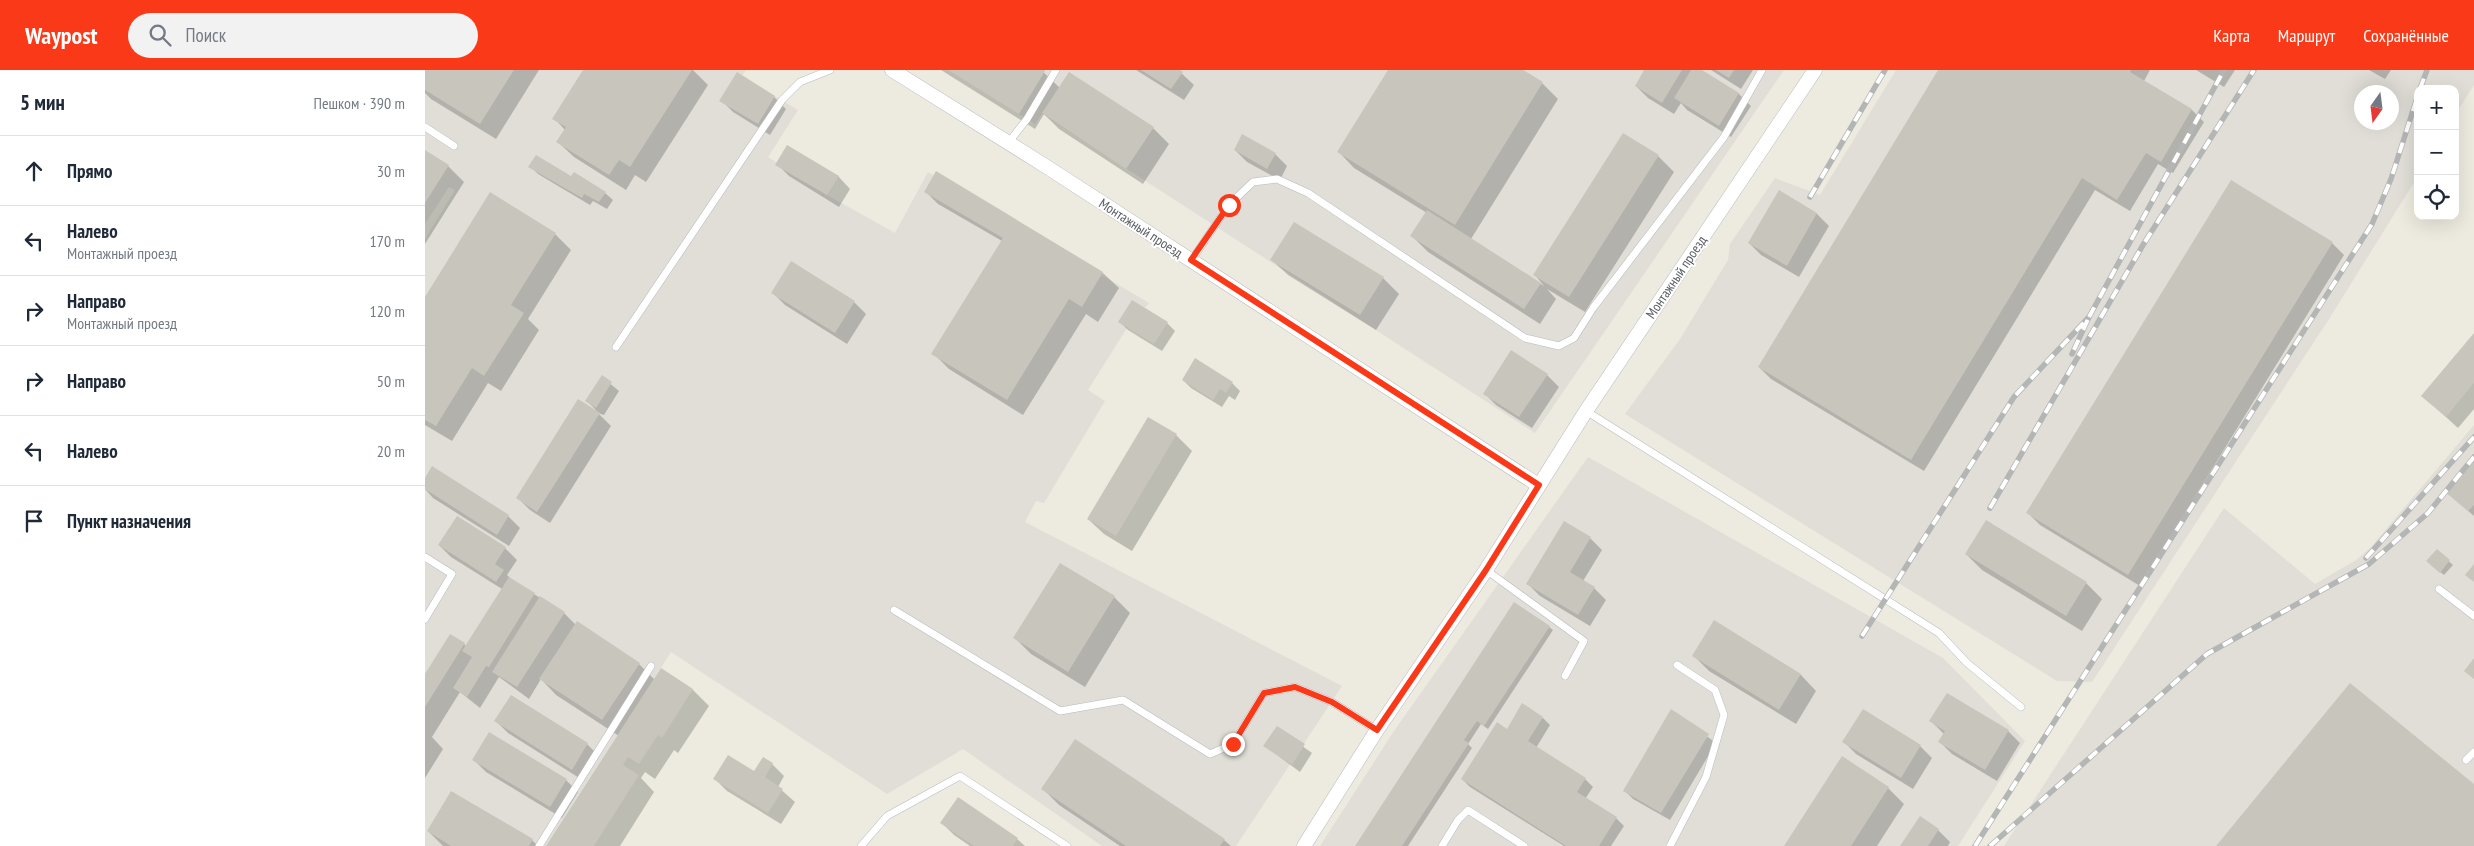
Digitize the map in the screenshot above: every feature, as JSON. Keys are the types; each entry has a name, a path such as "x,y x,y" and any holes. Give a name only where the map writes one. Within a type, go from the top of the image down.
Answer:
{"street":[{"name":"Монтажный проезд","path":"892,70 1009,143 1539,485"},
{"name":"Монтажный проезд","path":"1305,846 1377,730 1486,570 1586,411 1815,70"}],"lane":[{"path":"617,347 782,100 800,82 829,70"},
{"path":"1009,143 1027,119 1055,70"},
{"path":"1191,260 1229,205 1253,182 1277,179 1307,193 1525,338 1559,346 1574,338 1593,308 1724,136 1762,70"},
{"path":"425,127 455,146"},
{"path":"1586,411 1939,633 1967,663 2021,707"},
{"path":"425,557 452,574 425,619"},
{"path":"1486,570 1584,641 1565,676"},
{"path":"2439,589 2474,616"},
{"path":"894,610 1060,711 1123,700 1210,754 1233,744 1264,693 1295,687 1332,702 1377,730"},
{"path":"1670,846 1706,777 1724,715 1715,690 1677,665"},
{"path":"539,846 651,666"},
{"path":"2466,760 2474,752"},
{"path":"861,846 887,816 960,776 1067,846"},
{"path":"1442,846 1468,810 1524,846"}],"shaded area":[{"path":"425,70 746,70 742,76 798,110 768,157 827,195 895,233 928,172 1149,303 1127,328 1088,390 1105,401 1044,503 1036,501 1025,522 1342,686 1236,846 1102,846 963,749 887,794 671,652 546,846 425,846 425,239 455,190 449,187 425,224"},
{"path":"948,70 1784,70 1535,433 1042,114 1035,124"},
{"path":"1896,70 2474,70 2474,85 2459,109 2459,85 2414,85 2414,182 2329,319 2092,682 2057,681 1625,414 1680,339 1728,260 1730,244 1775,178 1820,195"},
{"path":"2474,425 2474,846 2004,846 2224,508 2315,584 2356,560 2371,547"},
{"path":"1588,457 1943,658 2025,741 1958,846 1320,846 1394,731"}],"building":[{"path":"425,70 514,70 480,124 425,90"},
{"path":"583,70 692,70 630,167 619,160 609,175 556,142 566,127 552,119"},
{"path":"948,70 1044,70 1045,71 1019,114"},
{"path":"1141,70 1180,70 1183,72 1171,89"},
{"path":"1388,70 1523,70 1543,82 1455,225 1337,152"},
{"path":"1644,70 1682,70 1662,103 1635,86"},
{"path":"1691,70 1702,70 1739,93 1719,126 1674,98"},
{"path":"1716,70 1734,70 1729,78"},
{"path":"1938,70 2131,70 2130,72 2192,109 2161,162 2146,153 2117,200 2082,178 1911,460 1758,367"},
{"path":"737,72 775,96 758,124 719,101"},
{"path":"1069,72 1154,127 1126,169 1042,113"},
{"path":"1623,133 1659,155 1569,297 1533,275"},
{"path":"1242,134 1276,153 1267,169 1234,150"},
{"path":"787,145 839,176 827,195 775,165"},
{"path":"425,150 449,165 425,203"},
{"path":"536,155 571,176 574,172 606,192 599,202 584,194 582,198 528,167"},
{"path":"936,171 1103,272 1082,307 1069,299 1007,400 931,354 1003,238 924,192"},
{"path":"2231,180 2333,242 2128,575 2026,513"},
{"path":"1779,190 1817,213 1787,266 1748,243"},
{"path":"490,192 556,233 511,305 524,313 484,376 472,368 436,426 425,420 425,297"},
{"path":"1427,210 1541,283 1524,309 1410,236"},
{"path":"1294,222 1384,277 1360,315 1270,260"},
{"path":"791,261 855,301 835,333 771,293"},
{"path":"1132,300 1168,322 1154,344 1118,322"},
{"path":"2474,333 2474,383 2446,417 2421,396"},
{"path":"1511,350 1548,374 1519,417 1483,394"},
{"path":"1195,358 1233,382 1226,393 1220,389 1213,400 1182,380"},
{"path":"602,375 612,382 596,408 585,401"},
{"path":"578,399 600,413 537,512 516,498"},
{"path":"1148,417 1177,434 1116,536 1087,519"},
{"path":"2474,454 2474,505 2468,511 2444,491"},
{"path":"432,466 509,515 497,535 425,489 425,478"},
{"path":"457,516 506,547 495,564 504,570 496,582 438,545"},
{"path":"1986,520 2087,582 2066,616 1965,554"},
{"path":"1564,521 1591,537 1570,572 1595,587 1578,615 1526,584"},
{"path":"2437,549 2450,560 2440,573 2426,561"},
{"path":"1060,563 1115,596 1068,672 1013,638"},
{"path":"2474,564 2474,582 2465,575"},
{"path":"509,577 535,593 489,667 486,666 467,697 453,688 472,657 462,651"},
{"path":"540,596 565,612 517,687 492,672"},
{"path":"1514,602 1550,626 1484,726 1477,721 1464,740 1469,743 1402,846 1355,846"},
{"path":"1714,620 1801,674 1779,710 1692,656"},
{"path":"577,621 640,663 602,720 539,679"},
{"path":"450,634 465,643 425,707 425,674"},
{"path":"2474,658 2474,679 2464,671"},
{"path":"661,668 693,689 662,738 658,735 639,764 628,757 623,765 639,775 594,846 546,846"},
{"path":"2350,683 2474,784 2474,846 2216,846"},
{"path":"1947,693 2009,730 1985,770 1938,742 1945,731 1929,721"},
{"path":"511,695 588,743 572,770 494,721"},
{"path":"1522,703 1543,717 1528,741 1586,778 1577,792 1617,817 1599,846 1566,846 1461,779 1497,722 1507,729"},
{"path":"1671,709 1709,734 1661,813 1623,791"},
{"path":"1863,709 1921,745 1901,778 1842,742"},
{"path":"1277,726 1305,744 1292,765 1263,746"},
{"path":"489,732 567,779 550,807 472,760"},
{"path":"1075,739 1225,839 1220,846 1126,846 1041,789"},
{"path":"728,755 754,771 763,757 773,763 765,777 783,789 768,813 713,779"},
{"path":"1842,756 1889,787 1851,846 1784,846"},
{"path":"451,791 533,839 529,846 451,846 427,831"},
{"path":"958,797 1018,838 1013,846 974,846 940,823"},
{"path":"1920,816 1939,829 1928,846 1900,846"}],"railway":[{"path":"1810,197 1885,70"},
{"path":"2089,317 2224,70"},
{"path":"1990,508 2143,245 2254,70"},
{"path":"2421,85 2427,70"},
{"path":"1975,846 2372,224 2391,179 2414,107"},
{"path":"1862,636 2014,397 2089,317 2072,354"},
{"path":"2366,558 2474,437"},
{"path":"1990,846 2207,654 2369,564 2428,513 2474,457"}],"route":[{"path":"1229,205 1191,260 1539,485 1486,570 1377,730 1332,702 1295,687 1264,693 1233,744"}]}
